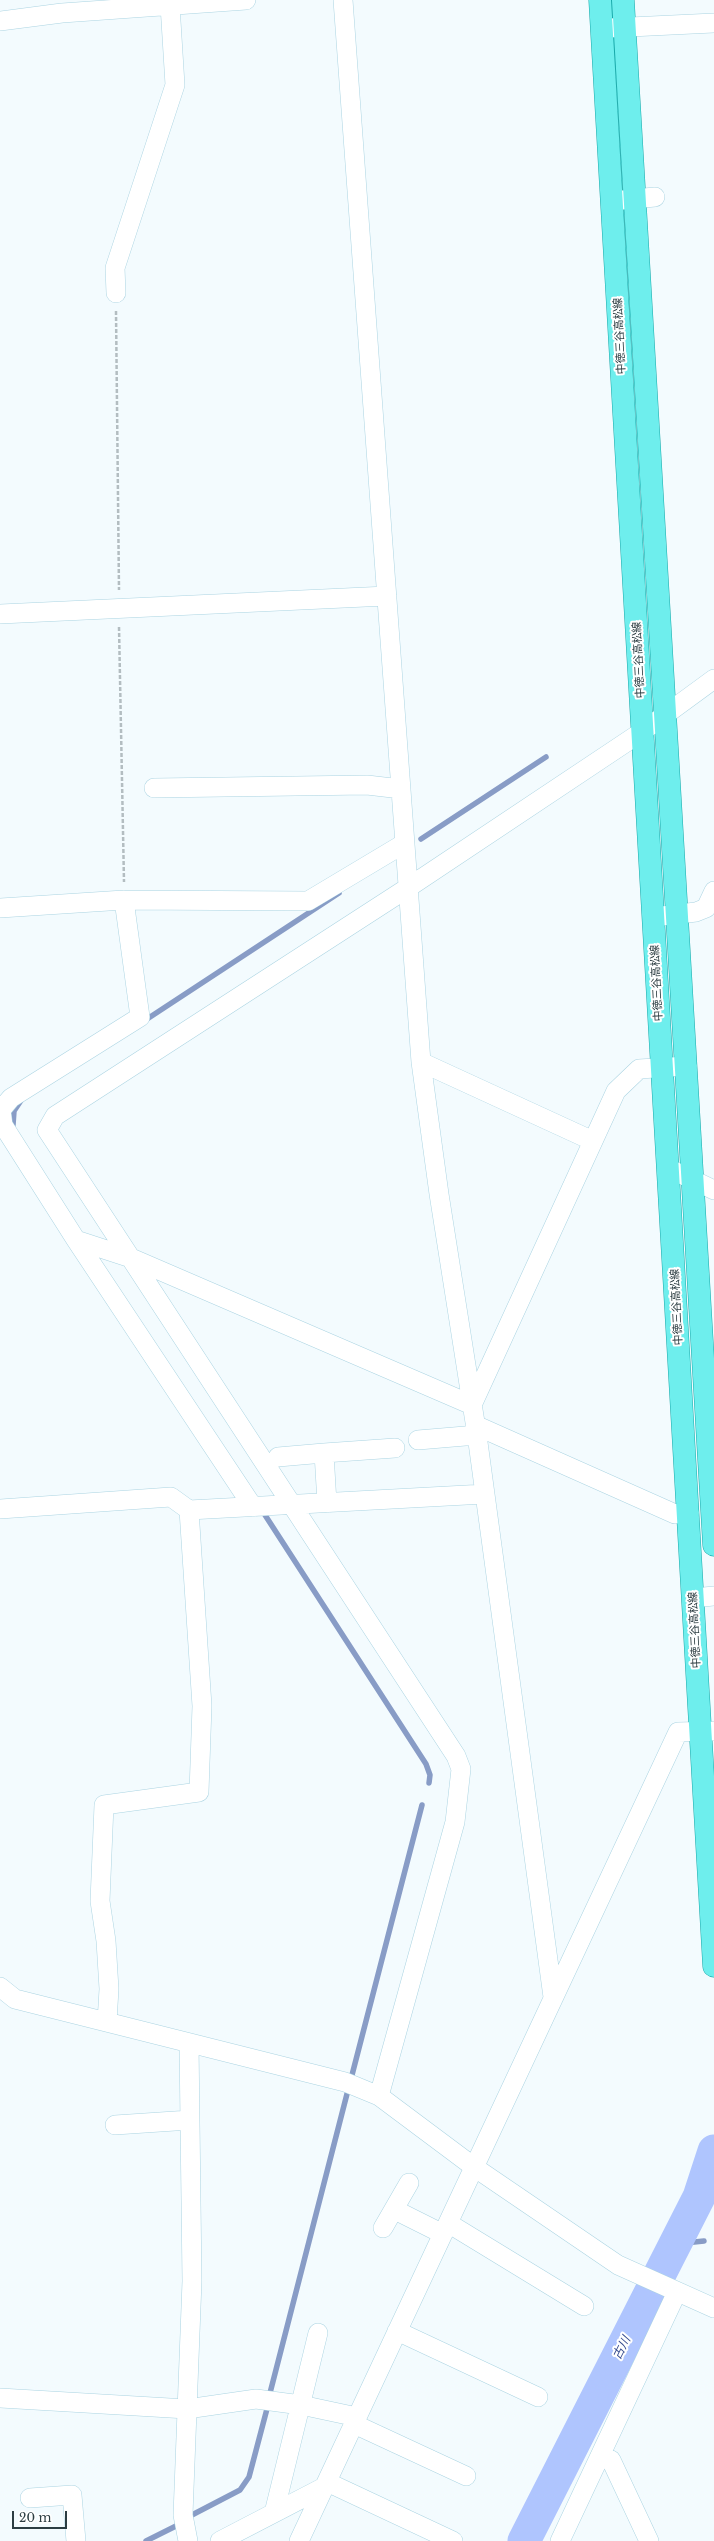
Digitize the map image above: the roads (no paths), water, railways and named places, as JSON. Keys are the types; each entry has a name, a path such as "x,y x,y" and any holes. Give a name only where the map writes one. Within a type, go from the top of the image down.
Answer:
{"main road":[{"name":"中徳三谷高松線","path":"600,0 662,1067 670,1169 689,1513 704,1597 714,1966"},
{"path":"624,0 625,28 645,198 667,713 714,1545"}],"street":[{"path":"0,22 60,6 170,6 246,0"},
{"path":"343,0 421,1062 485,1494 552,1997"},
{"path":"116,293 115,268 175,85 170,6"},
{"path":"602,29 714,22"},
{"path":"612,201 645,198"},
{"path":"0,614 387,596"},
{"path":"379,2096 455,1822 461,1769 456,1756 47,1130 55,1116 409,887 643,731 714,679"},
{"path":"154,788 367,785 401,789"},
{"path":"0,908 124,900 308,900 405,843"},
{"path":"654,917 678,915 706,908 714,892"},
{"path":"124,900 140,1017 11,1098 1,1110 3,1125 76,1240 254,1507"},
{"path":"421,1062 593,1141"},
{"path":"472,1405 616,1091 639,1069 687,1066"},
{"path":"670,1169 714,1190"},
{"path":"76,1240 131,1258 472,1405"},
{"path":"418,1440 476,1430 675,1514 689,1513"},
{"path":"278,1458 395,1448"},
{"path":"324,1453 327,1503"},
{"path":"0,1509 171,1497 189,1510 485,1494"},
{"path":"107,2022 109,1990 106,1941 100,1901 104,1805 199,1792 202,1706 189,1510"},
{"path":"299,2541 552,1997 678,1732 708,1732"},
{"path":"0,1987 8,2001 107,2022 345,2082 379,2096 474,2167 618,2265 714,2308"},
{"path":"188,2541 183,2514 192,2281 189,2043"},
{"path":"115,2125 190,2120"},
{"path":"383,2228 409,2184"},
{"path":"395,2210 445,2228 584,2306"},
{"path":"560,2541 672,2290"},
{"path":"397,2331 538,2397"},
{"path":"274,2513 318,2333"},
{"path":"0,2398 187,2409 256,2399 301,2405 355,2420 466,2476"},
{"path":"610,2460 649,2541"},
{"path":"220,2541 325,2485"},
{"path":"325,2485 452,2541"},
{"path":"30,2498 72,2496 76,2541"}],"waterway":[{"path":"421,839 546,757"},
{"path":"144,1021 339,893"},
{"path":"13,1125 14,1111 22,1099"},
{"path":"265,1515 426,1764 430,1775 429,1783"},
{"path":"352,2075 422,1805"},
{"path":"270,2393 348,2090"},
{"name":"古川","path":"524,2541 699,2197 714,2151"},
{"path":"675,2244 704,2241"},
{"path":"190,2516 240,2490 249,2477 268,2405"},
{"path":"146,2541 178,2525"}]}
